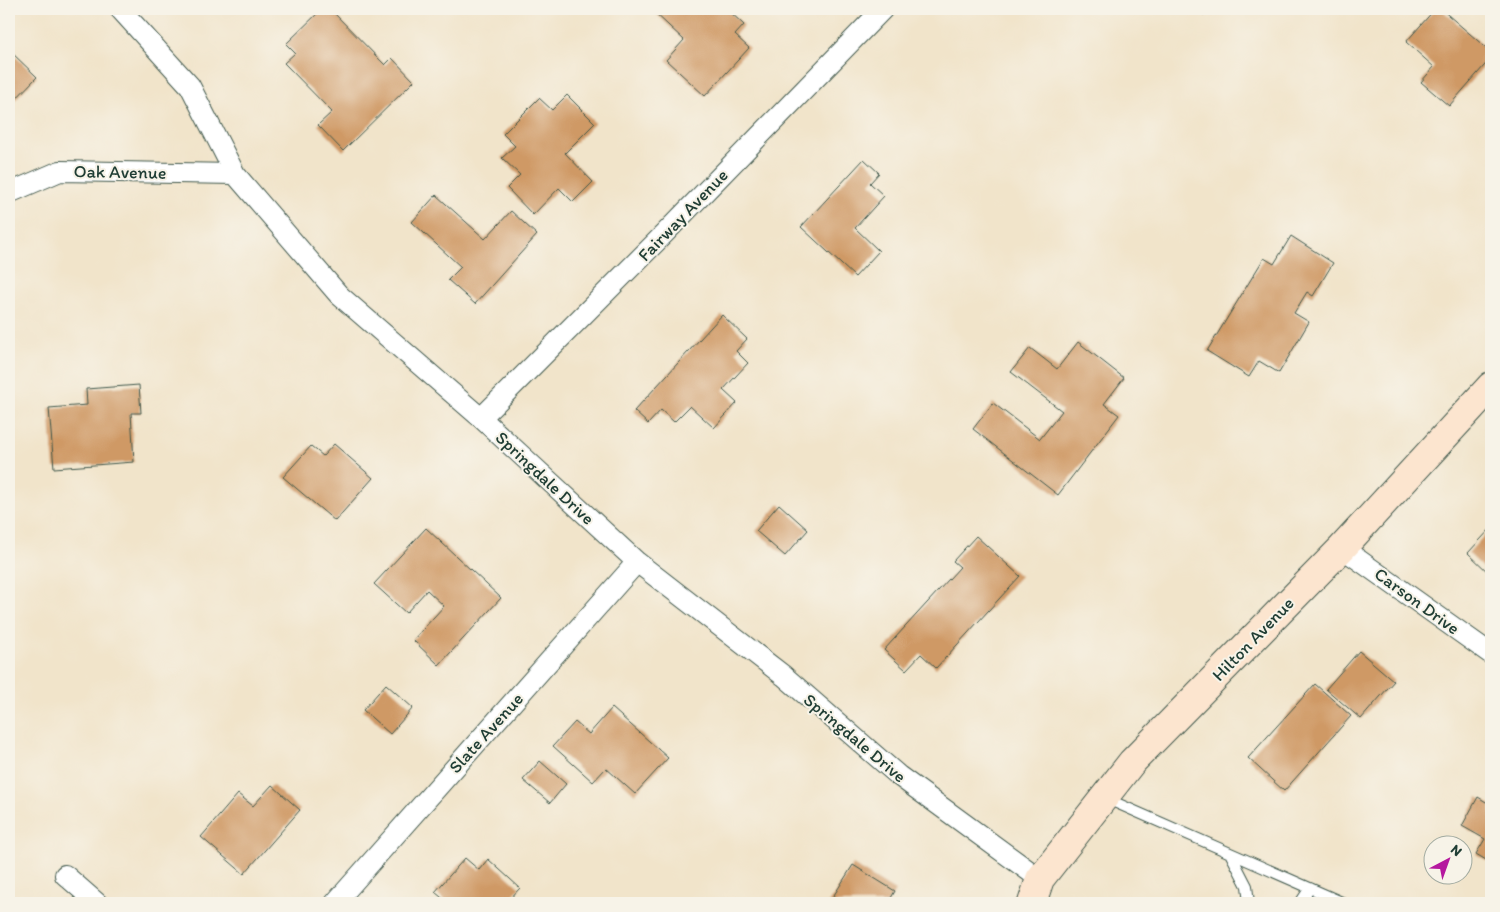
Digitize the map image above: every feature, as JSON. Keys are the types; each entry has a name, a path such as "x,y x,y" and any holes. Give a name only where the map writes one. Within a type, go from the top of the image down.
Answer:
{"street":[{"name":"Springdale Drive","path":"120,9 190,86 235,174 339,295 480,418 638,562 784,676 1036,891"},
{"name":"Fairway Avenue","path":"480,418 665,233 882,9"},
{"name":"Oak Avenue","path":"9,193 60,171 235,174"},
{"name":"Hilton Avenue","path":"1036,891 1132,762 1342,548 1491,386"},
{"name":"Carson Drive","path":"1342,548 1491,654"},
{"name":"Slate Avenue","path":"335,903 638,562"},
{"path":"65,876 97,903"}],"lane":[{"path":"1104,798 1344,903"},
{"path":"1230,853 1247,886 1249,903"},
{"path":"1300,903 1310,888"}],"building":[{"path":"322,9 330,9 385,65 392,58 414,81 343,151 318,125 332,112 284,63 295,53 286,44"},
{"path":"655,9 727,9 744,25 735,35 749,48 705,96 666,60 684,40 653,11"},
{"path":"1195,9 1209,9 1204,15"},
{"path":"1435,9 1441,9 1491,52 1491,58 1449,106 1421,82 1434,67 1406,42"},
{"path":"9,50 37,77 9,106"},
{"path":"567,95 595,123 565,153 593,182 573,202 559,188 533,215 507,188 520,175 502,158 515,146 503,134 539,98 552,110"},
{"path":"864,159 879,173 870,183 884,196 855,228 879,251 855,277 801,227"},
{"path":"436,195 485,239 511,211 537,235 475,304 448,280 461,267 412,222"},
{"path":"1291,236 1333,263 1313,296 1307,292 1294,313 1309,322 1279,373 1259,361 1249,377 1207,351 1264,258 1274,264"},
{"path":"722,315 747,339 736,351 748,363 723,390 737,403 714,428 690,406 674,422 661,410 648,424 634,411"},
{"path":"1078,342 1124,378 1104,404 1119,415 1058,495 973,429 993,403 1040,439 1062,411 1011,372 1030,348 1057,369"},
{"path":"139,385 141,413 131,413 134,462 54,468 49,408 87,405 86,389"},
{"path":"334,444 373,478 335,521 283,477 311,446 323,456"},
{"path":"779,504 808,530 785,556 756,531"},
{"path":"426,528 501,598 439,665 413,640 444,606 427,590 406,613 374,584"},
{"path":"1491,528 1491,575 1468,553"},
{"path":"976,536 1020,576 936,668 921,654 906,670 884,650 960,567 953,561"},
{"path":"1359,651 1394,681 1361,719 1326,689"},
{"path":"386,684 413,708 390,734 363,710"},
{"path":"1315,684 1351,716 1284,791 1248,758"},
{"path":"612,708 668,758 635,794 606,768 593,782 553,746 575,722 589,734"},
{"path":"540,761 566,784 550,803 523,780"},
{"path":"272,785 300,810 244,874 201,837 238,794 253,806"},
{"path":"1478,797 1491,805 1491,863 1476,854 1485,839 1462,826"},
{"path":"465,858 479,870 488,859 520,888 506,903 448,903 435,892"},
{"path":"853,865 895,891 888,903 829,903"}]}
